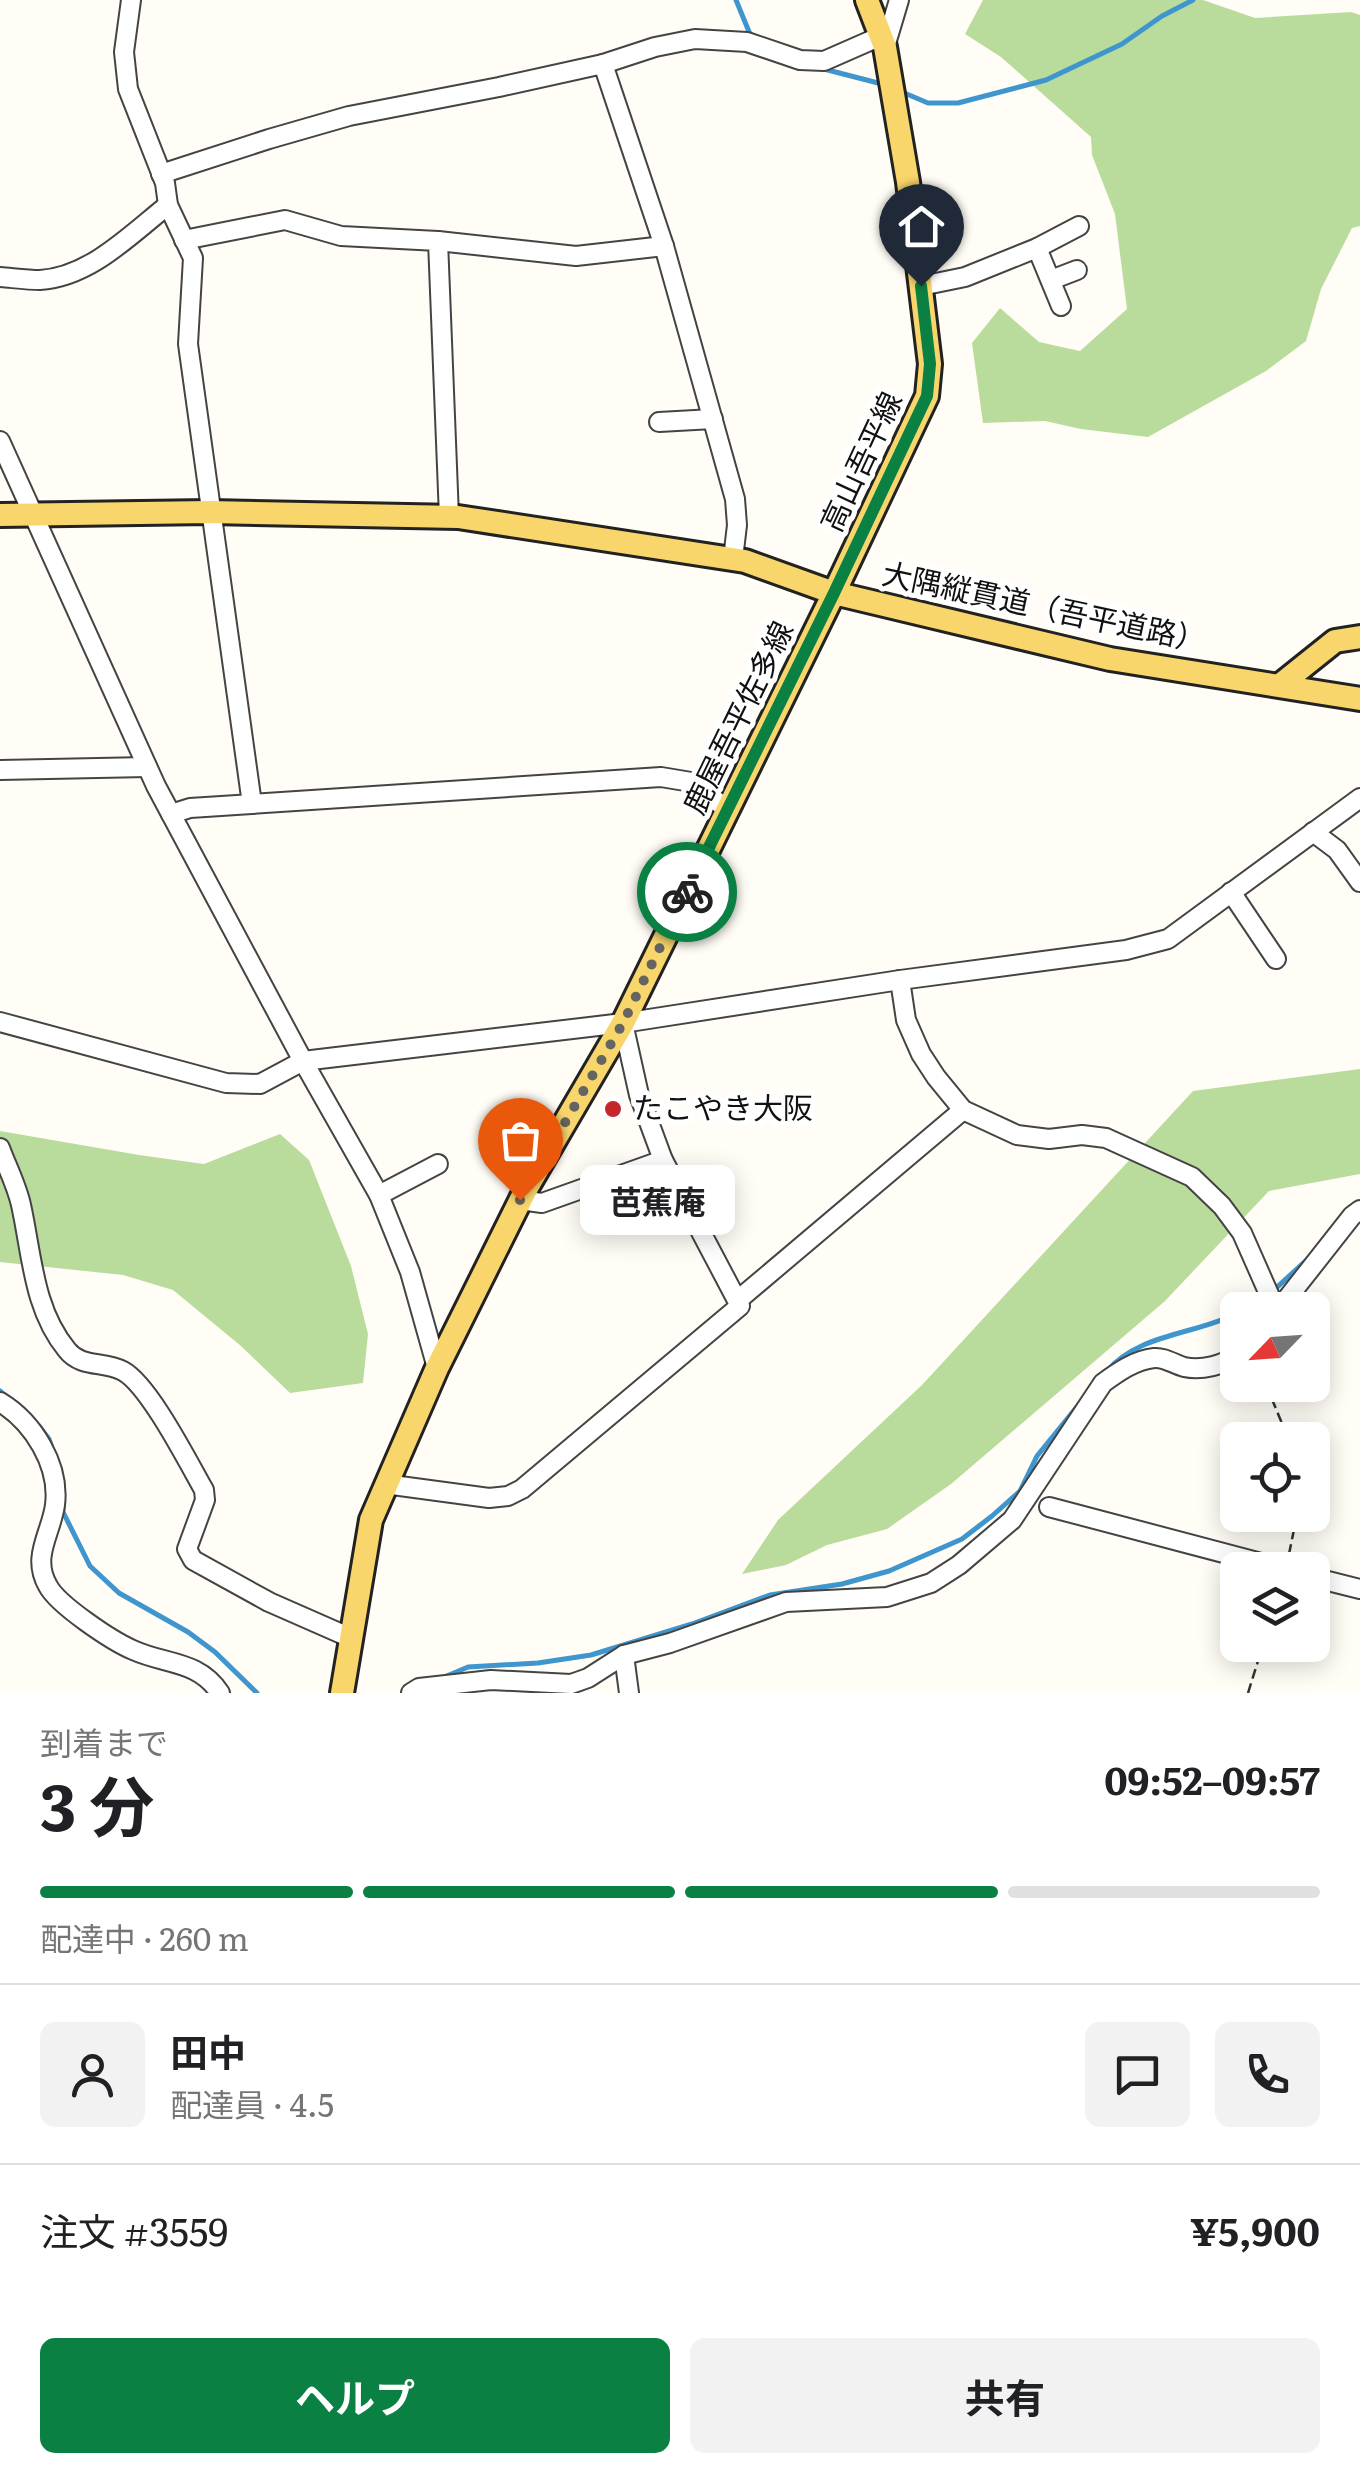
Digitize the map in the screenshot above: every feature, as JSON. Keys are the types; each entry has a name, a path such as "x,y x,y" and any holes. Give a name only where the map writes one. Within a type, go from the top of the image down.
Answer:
{"main road":[{"name":"高山吾平線","path":"834,593 927,396 930,364 908,182 883,42 867,0"},
{"name":"鹿屋吾平佐多線","path":"0,515 210,512 449,517 746,561 834,593 623,1023 520,1200 385,1484 371,1520 342,1693"},
{"name":"大隅縦貫道（吾平道路）","path":"834,593 1110,659 1360,699"},
{"path":"1280,685 1336,641 1360,637"}],"street":[{"path":"132,0 124,52 128,88 165,183 168,206 193,258 188,344 252,804"},
{"path":"161,174 349,116 499,88 695,39 748,42 800,60 824,61 883,42 898,0"},
{"path":"602,64 664,246 735,499 733,559"},
{"path":"0,277 40,280 68,275 97,261 168,206"},
{"path":"184,240 285,220 341,236 438,241 576,256 664,246"},
{"path":"921,286 965,278 1079,226"},
{"path":"438,241 449,517"},
{"path":"1036,248 1061,306"},
{"path":"1050,280 1076,270"},
{"path":"659,422 712,419"},
{"path":"0,440 171,814 380,1194 410,1272 437,1368"},
{"path":"0,770 148,767"},
{"path":"171,814 190,808 661,777 691,782 727,809"},
{"path":"0,1022 226,1083 260,1084 304,1061 623,1023 1126,950 1168,938 1360,798"},
{"path":"1313,832 1336,850 1360,882"},
{"path":"1232,892 1276,959"},
{"path":"900,980 906,1020 921,1054 962,1110 1017,1135 1106,1138 1192,1177 1222,1206 1242,1233 1269,1292"},
{"path":"385,1484 489,1498 508,1496 740,1306 662,1160 639,1094 623,1023"},
{"path":"738,1300 962,1110"},
{"path":"0,1148 21,1204 34,1280 67,1352 80,1362 126,1372 140,1386 174,1435 204,1490 205,1500 186,1549 192,1560 269,1602 351,1638"},
{"path":"520,1200 542,1204 662,1160"},
{"path":"380,1194 438,1164"},
{"path":"1291,1292 1360,1210"},
{"path":"411,1693 419,1688 491,1680 571,1684 624,1655 786,1602 886,1596 930,1583 959,1565 1012,1520 1103,1382 1142,1360 1158,1357 1186,1368 1220,1363"},
{"path":"0,1402 18,1412 34,1431 55,1483 56,1502 40,1552 48,1586 64,1605 132,1650 201,1672 220,1693"},
{"path":"1049,1507 1220,1552"},
{"path":"1330,1581 1360,1589"},
{"path":"624,1655 629,1693"}],"path":[{"path":"1248,1693 1258,1662"}],"green space":[{"path":"983,0 1203,0 1255,18 1351,12 1360,15 1360,226 1352,228 1321,289 1306,341 1266,371 1148,437 1045,421 983,423 972,343 1000,308 1039,342 1080,351 1127,309 1115,214 1092,155 1091,137 1001,57 965,34"},
{"path":"1360,1069 1360,1174 1269,1191 1165,1301 951,1484 887,1529 827,1545 786,1565 742,1574 778,1520 922,1385 1193,1091"},
{"path":"0,1131 204,1164 280,1134 309,1160 351,1266 368,1334 363,1383 290,1393 173,1290 123,1275 0,1262"}],"waterway":[{"path":"736,0 752,39"},
{"path":"902,92 928,103 958,103 1046,80 1122,44 1193,0"},
{"path":"820,68 882,84"},
{"path":"1272,1292 1311,1256"},
{"path":"1106,1372 1134,1349 1220,1320"},
{"path":"0,1391 32,1418"},
{"path":"442,1678 468,1667 591,1655 770,1595 842,1584 889,1571 962,1539 992,1516 1020,1491 1037,1456 1080,1403"},
{"path":"39,1426 53,1451"},
{"path":"63,1505 90,1566 119,1593 215,1652 257,1693"}],"way so far":[{"path":"520,1200 623,1023 687,892"}],"place":[{"name":"たこやき大阪","path":"613,1109"},
{"name":"芭蕉庵","path":"520,1200"}],"route":[{"path":"687,892 927,396 930,364 921,286"}]}
